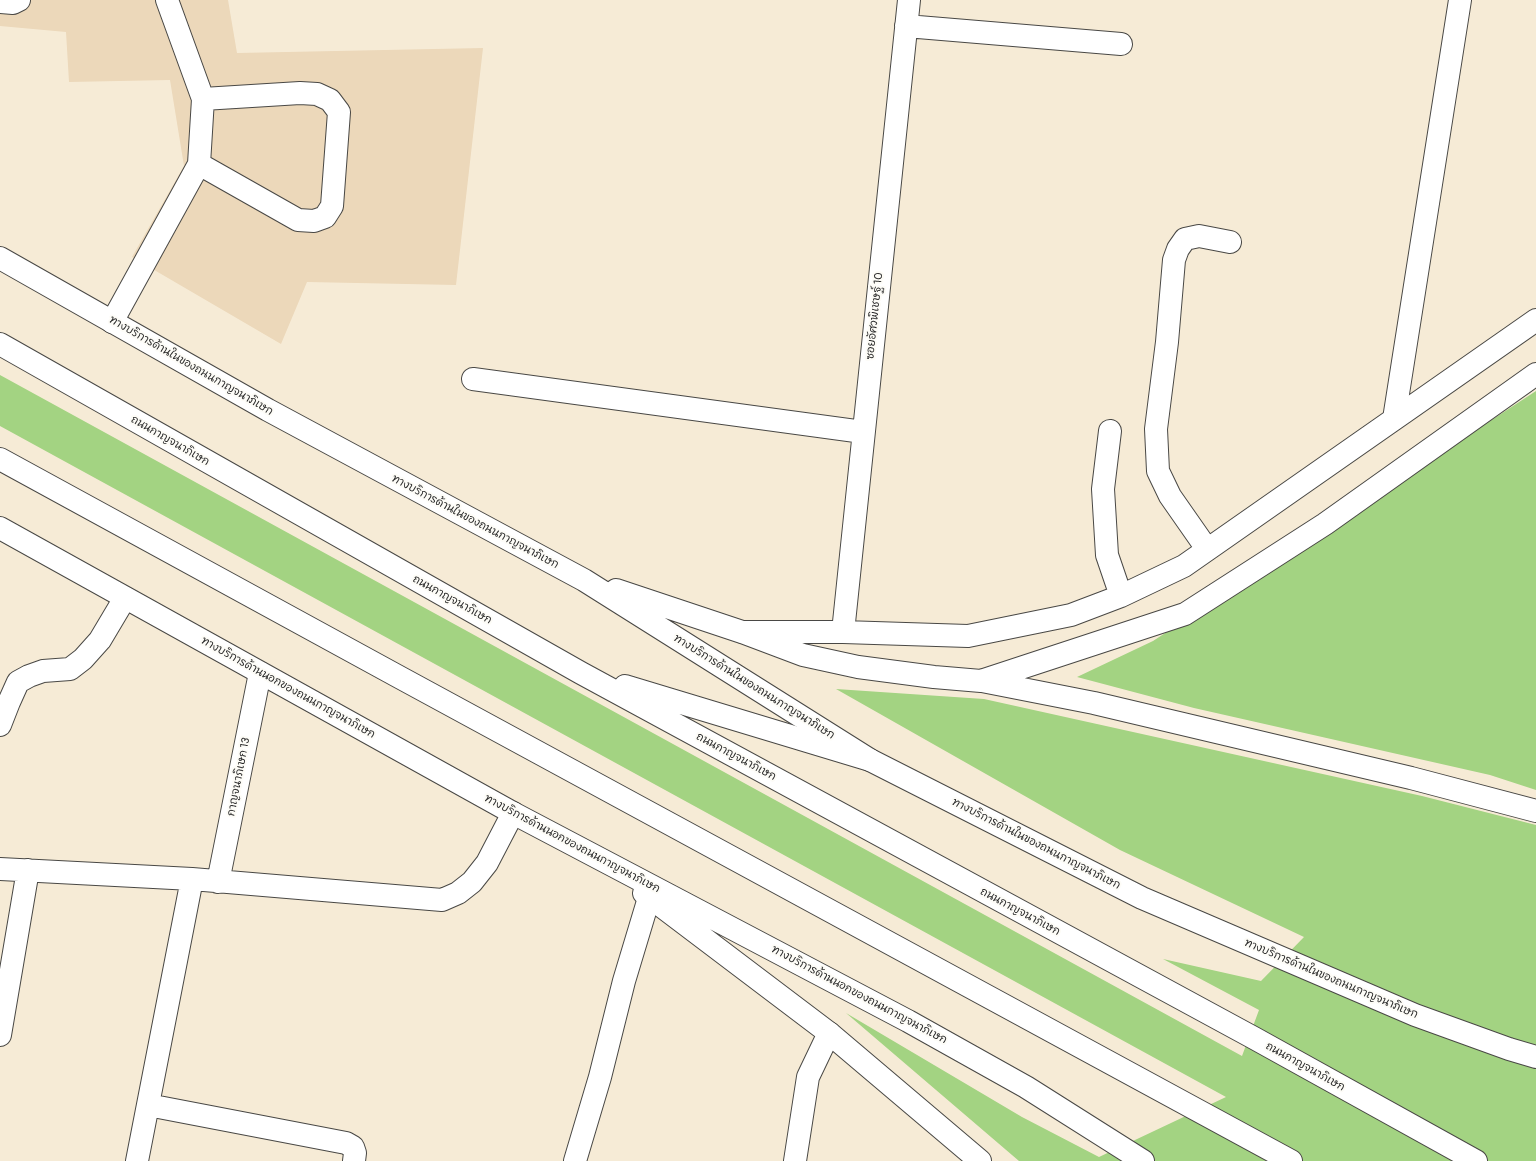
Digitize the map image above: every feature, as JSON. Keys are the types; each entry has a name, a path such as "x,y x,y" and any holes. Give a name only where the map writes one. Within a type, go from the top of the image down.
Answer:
{"main road":[{"path":"0,2 12,3 19,0"},
{"path":"112,322 199,164 203,100 167,0"},
{"name":"ซอยอัศวพิเชษฐ์ 10","path":"843,632 908,0"},
{"path":"1394,419 1460,0"},
{"path":"906,26 1121,44"},
{"path":"199,164 298,220 314,221 325,217 332,206 339,112 330,100 317,94 300,92 203,100"},
{"path":"1207,549 1170,496 1158,471 1156,429 1167,342 1174,260 1178,249 1185,239 1199,236 1230,242"},
{"name":"ทางบริการด้านในของถนนกาญจนาภิเษก","path":"0,258 268,410 584,580 870,760 1142,898 1415,1015 1509,1049 1536,1057"},
{"path":"742,632 843,632 968,636 1071,615 1121,596 1184,566 1536,320"},
{"name":"ถนนกาญจนาภิเษก","path":"0,344 581,673 1254,1038 1476,1161"},
{"path":"981,681 1185,614 1325,524 1536,374"},
{"path":"473,379 863,432"},
{"path":"1110,431 1103,489 1107,555 1121,596"},
{"path":"0,458 401,678 1291,1161"},
{"name":"ทางบริการด้านนอกของถนนกาญจนาภิเษก","path":"0,528 513,813 908,1021 1026,1087 1143,1161"},
{"path":"584,580 742,632 803,654 858,667 934,677 981,681 1094,703 1411,778 1536,811"},
{"path":"0,725 8,702 18,682 29,676 44,671 70,669 84,659 100,640 125,598"},
{"name":"กาญจนาภิเษก 13","path":"218,882 260,673"},
{"path":"581,673 870,760"},
{"path":"0,869 192,879 442,900 458,893 472,882 487,863 513,813"},
{"path":"597,857 649,898 829,1033 980,1161"},
{"path":"0,1035 28,870"},
{"path":"137,1161 192,879"},
{"path":"575,1161 600,1077 624,981 649,898"},
{"path":"795,1161 808,1077 829,1033"},
{"path":"148,1105 346,1143 353,1147 356,1153 354,1161"}],"shaded area":[{"path":"0,0 228,0 237,53 483,48 456,285 307,282 281,344 132,257 184,166 170,80 69,82 66,32 0,26"}],"green space":[{"path":"0,375 1242,1056 1259,1010 1163,959 1261,981 1304,937 1120,850 836,689 984,699 1422,796 1536,825 1536,1161 1019,1161 846,1013 1022,1117 1099,1157 1226,1097 0,426"},
{"path":"1536,391 1536,790 1490,775 1194,708 1077,677 1153,641"}]}
